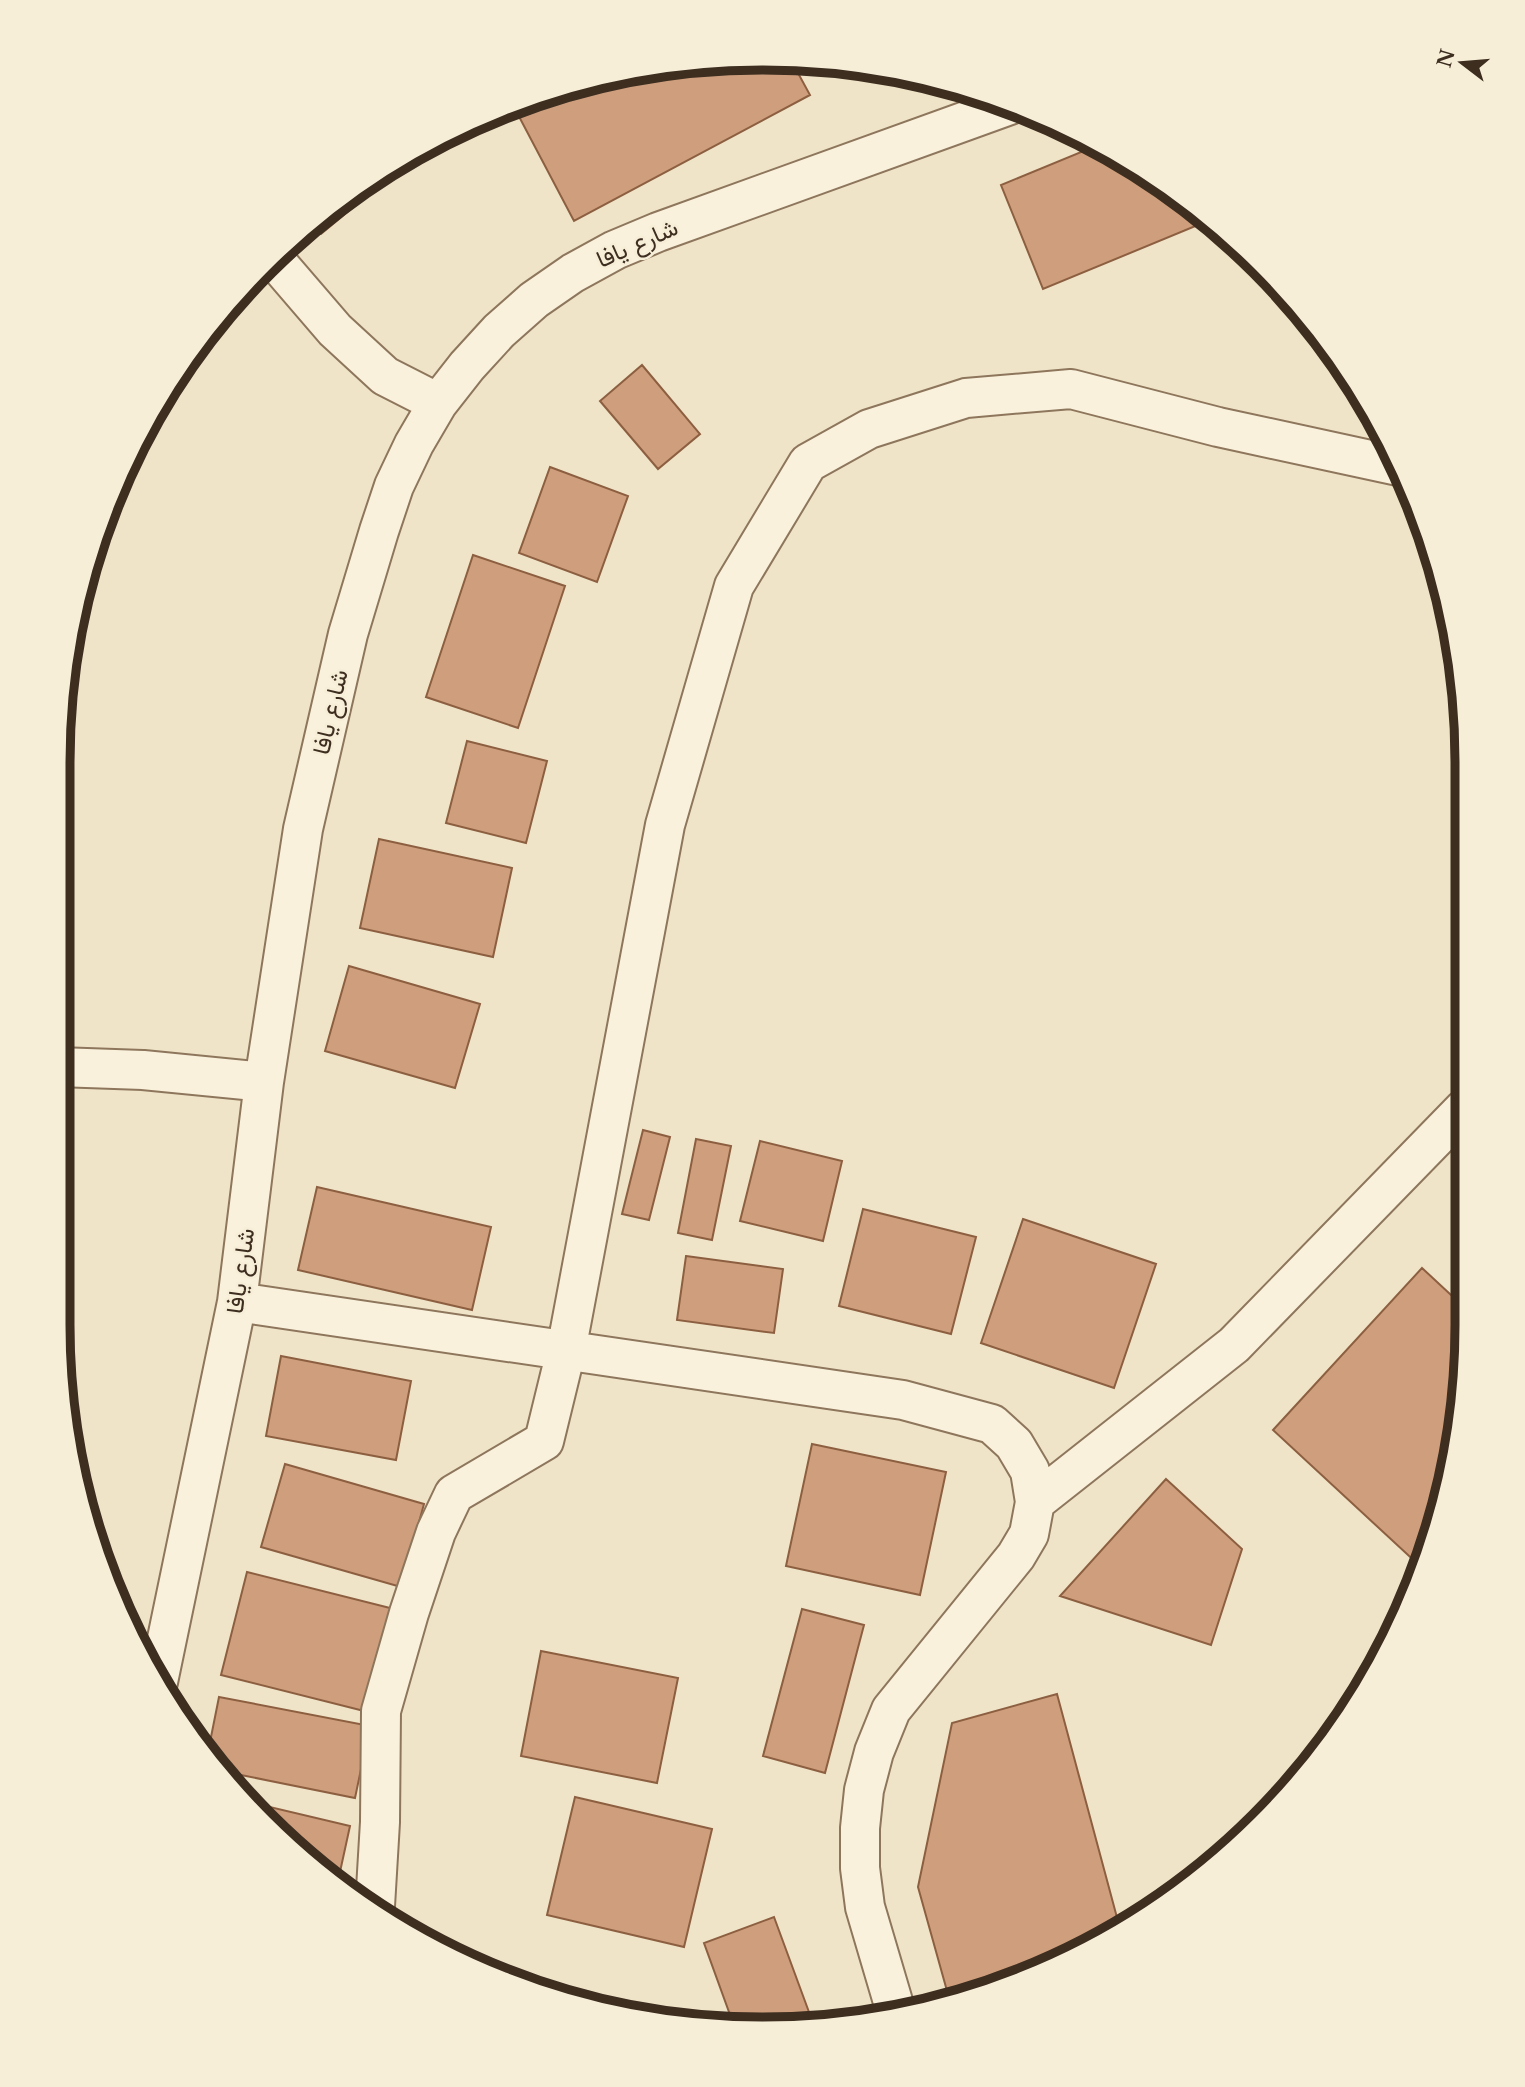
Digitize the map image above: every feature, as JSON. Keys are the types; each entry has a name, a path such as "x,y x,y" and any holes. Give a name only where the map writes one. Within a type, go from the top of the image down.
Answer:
{"street":[{"name":"شارع يافا","path":"161,1667 237,1302 264,1082 303,829 348,634 394,486 414,444 438,403 499,331 573,273 615,250 658,232 980,106"},
{"path":"280,266 335,330 386,376 438,403"},
{"path":"375,1898 380,1822 381,1711 409,1613 436,1532 454,1494 544,1441 566,1351 666,825 734,586 808,463 869,429 967,398 1071,389 1218,427 1387,464"},
{"path":"70,1067 143,1070 264,1082"},
{"path":"1035,1502 1234,1345 1455,1118"},
{"path":"237,1302 903,1399 992,1424 1014,1444 1030,1471 1035,1502 1029,1534 1016,1556 891,1710 874,1752 864,1790 860,1868 865,1907 894,2005"}],"building":[{"path":"717,71 797,71 810,95 574,221 518,115 627,83"},
{"path":"1086,150 1147,187 1198,225 1043,289 1001,185"},
{"path":"377,188 321,234 319,232 341,213"},
{"path":"642,365 700,434 658,469 600,401"},
{"path":"550,467 628,496 597,582 519,553"},
{"path":"473,555 565,586 518,728 426,697"},
{"path":"467,741 547,761 526,843 446,823"},
{"path":"379,839 512,868 493,957 360,928"},
{"path":"349,966 480,1004 455,1088 325,1051"},
{"path":"643,1130 670,1137 649,1220 622,1214"},
{"path":"696,1139 731,1146 712,1240 678,1233"},
{"path":"760,1141 842,1161 823,1241 740,1221"},
{"path":"317,1187 491,1227 472,1310 298,1270"},
{"path":"863,1209 976,1237 951,1334 839,1306"},
{"path":"1023,1219 1156,1264 1114,1388 981,1343"},
{"path":"686,1256 783,1269 774,1333 677,1320"},
{"path":"1422,1268 1455,1299 1454,1370 1442,1460 1413,1560 1273,1430"},
{"path":"281,1356 411,1381 396,1460 266,1436"},
{"path":"812,1444 946,1472 920,1595 786,1566"},
{"path":"285,1464 424,1504 401,1587 261,1547"},
{"path":"1166,1479 1242,1549 1211,1645 1060,1596"},
{"path":"247,1572 398,1610 372,1713 221,1675"},
{"path":"802,1609 864,1625 825,1773 763,1756"},
{"path":"541,1651 678,1678 657,1783 521,1756"},
{"path":"1057,1694 1117,1919 1069,1946 1028,1964 947,1991 918,1887 952,1723"},
{"path":"219,1697 370,1726 355,1798 236,1774 210,1742"},
{"path":"575,1797 712,1829 684,1947 547,1915"},
{"path":"265,1806 350,1826 340,1873"},
{"path":"774,1917 810,2016 731,2016 704,1943"}]}
